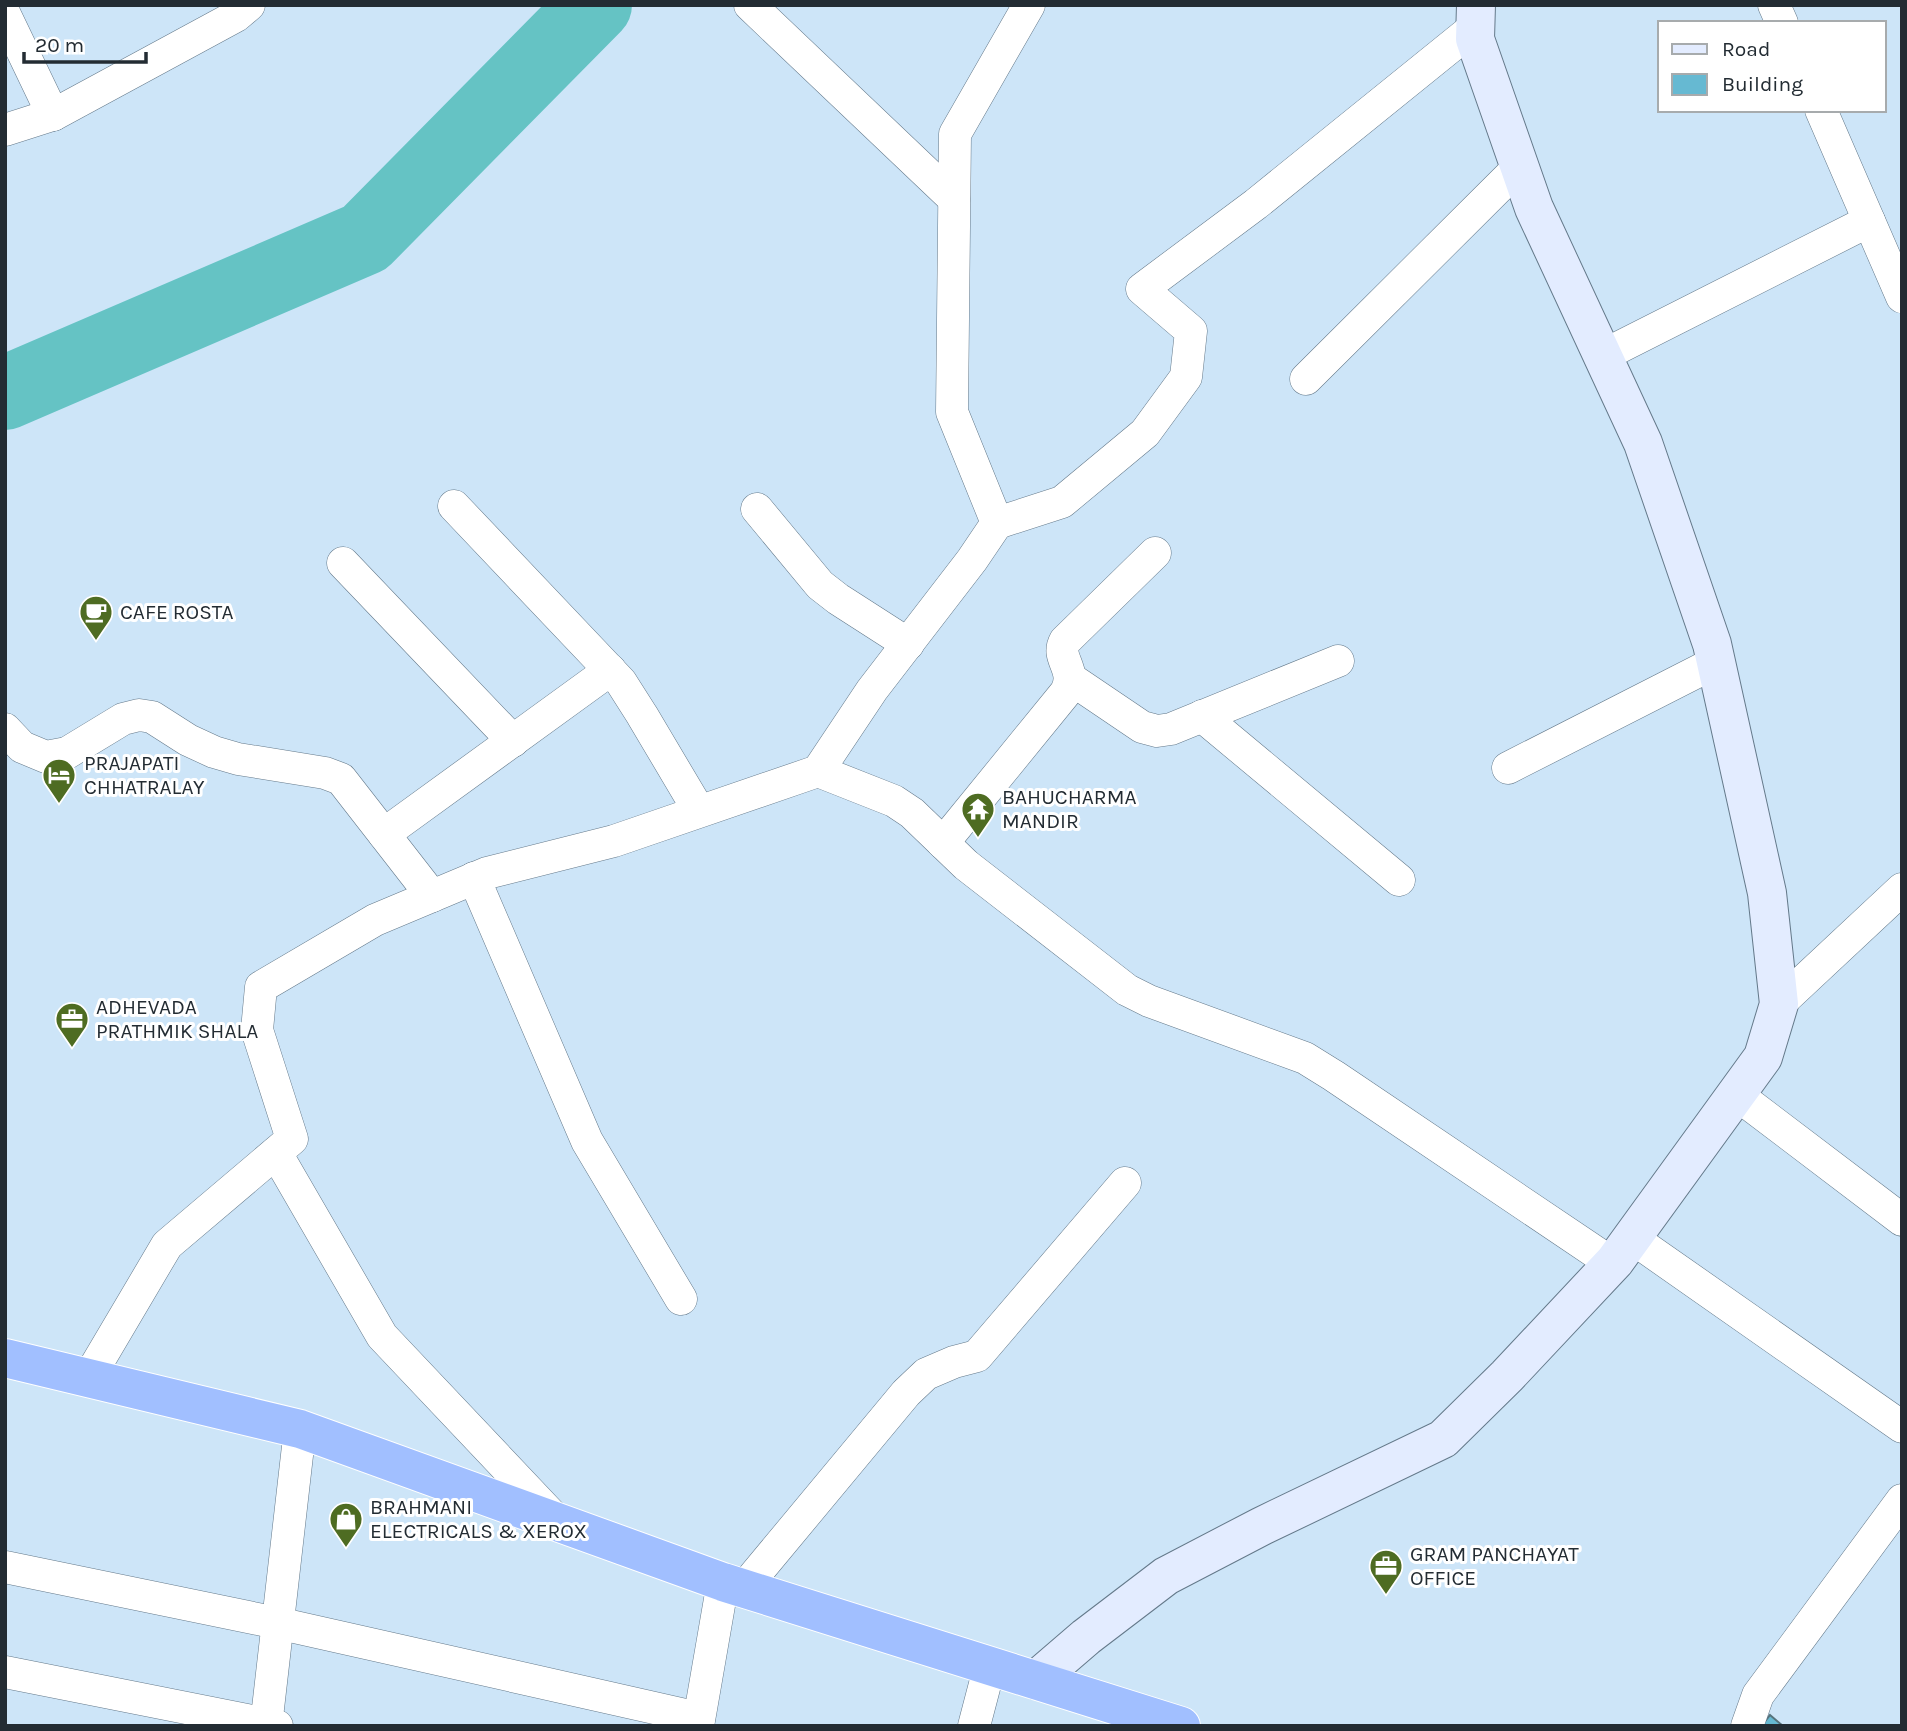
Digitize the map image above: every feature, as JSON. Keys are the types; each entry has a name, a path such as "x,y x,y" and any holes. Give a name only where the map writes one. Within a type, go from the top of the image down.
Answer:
{"highway":[{"path":"5,1358 300,1429 734,1585 1181,1726"}],"street":[{"path":"5,130 53,115 236,16 249,5"},
{"path":"750,5 954,199"},
{"path":"997,523 952,412 956,134 1028,5"},
{"path":"1774,5 1781,21"},
{"path":"5,15 53,115"},
{"path":"1036,1680 1086,1637 1166,1576 1262,1526 1443,1439 1507,1376 1622,1251 1763,1057 1779,1004 1767,893 1712,644 1643,443 1534,208 1475,39 1476,16"},
{"path":"89,1377 167,1245 292,1139 257,1030 261,987 375,920 474,878 614,841 818,771 872,690 972,560 997,523 1062,502 1145,433 1186,377 1191,331 1142,289 1255,204 1476,16"},
{"path":"1822,112 1902,297"},
{"path":"1306,379 1520,166"},
{"path":"1602,356 1869,221"},
{"path":"454,506 610,670 642,715 699,811"},
{"path":"757,509 820,584 838,599 908,644"},
{"path":"1155,553 1062,647 1071,679 1142,727 1157,731 1171,729 1338,661"},
{"path":"343,563 513,741"},
{"path":"1508,768 1716,662"},
{"path":"384,834 610,670"},
{"path":"943,843 1066,692 1071,679"},
{"path":"5,729 22,747 47,757 67,753 123,719 139,715 152,717 188,740 214,752 237,759 325,773 341,779 432,896"},
{"path":"1202,716 1399,880"},
{"path":"818,771 894,801 912,813 983,879 1127,990 1149,1001 1305,1058 1622,1251 1902,1427"},
{"path":"474,878 587,1141 681,1298"},
{"path":"1779,1004 1902,889"},
{"path":"1736,1094 1902,1220"},
{"path":"276,1153 382,1336 557,1521"},
{"path":"5,1567 277,1623 699,1722 734,1585 926,1374 976,1356 1125,1183"},
{"path":"5,1672 269,1725 277,1623 300,1429"},
{"path":"1747,1726 1758,1695 1902,1500"},
{"path":"974,1726 990,1665"}],"building":[{"path":"1770,1715 1783,1726 1761,1726"}],"waterway":[{"path":"5,393 365,238 595,5"}],"place":[{"name":"CAFE ROSTA","path":"96,642"},
{"name":"PRAJAPATI CHHATRALAY","path":"59,805"},
{"name":"BAHUCHARMA MANDIR","path":"978,839"},
{"name":"ADHEVADA PRATHMIK SHALA","path":"72,1049"},
{"name":"BRAHMANI ELECTRICALS & XEROX","path":"346,1549"},
{"name":"GRAM PANCHAYAT OFFICE","path":"1386,1596"}]}
